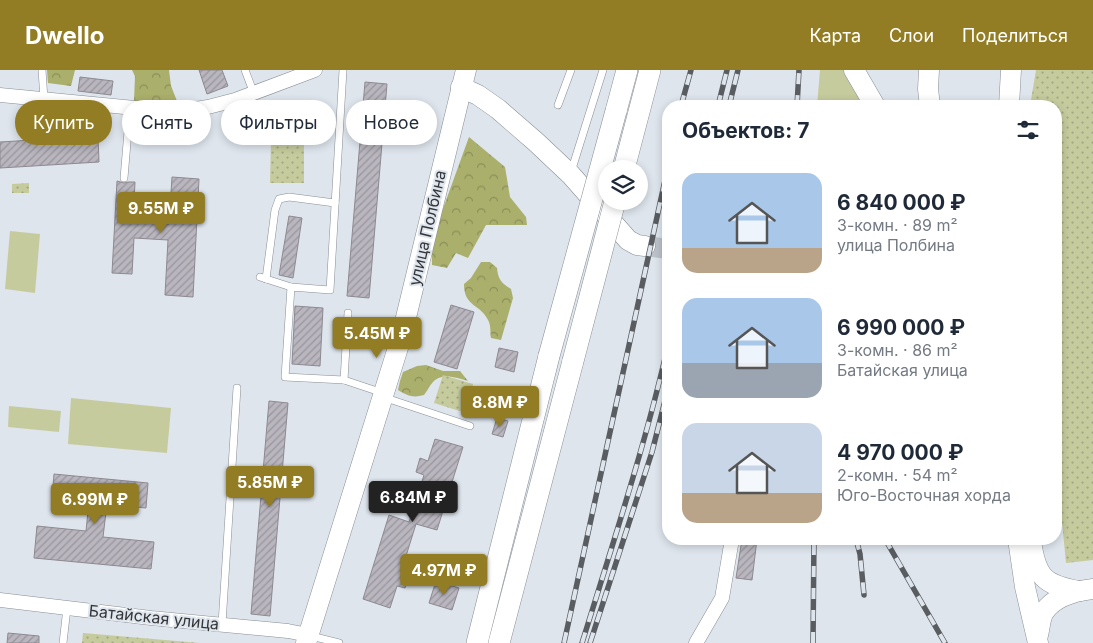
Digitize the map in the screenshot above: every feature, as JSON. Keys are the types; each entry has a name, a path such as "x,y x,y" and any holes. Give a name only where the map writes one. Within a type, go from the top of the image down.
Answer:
{"main road":[{"path":"477,643 549,356 627,70"},
{"path":"626,160 650,70"},
{"path":"854,70 872,100"},
{"path":"929,70 929,100"},
{"path":"1008,100 1011,70"},
{"path":"464,78 478,95 498,109 571,175 636,243"},
{"name":"улица Полбина","path":"307,639 401,338 464,78"},
{"path":"499,643 613,210"},
{"path":"1019,545 1025,587 1038,641"},
{"path":"1031,545 1033,559 1043,578 1059,586 1086,590"},
{"path":"1038,641 1043,614 1051,604 1086,590"}],"street":[{"path":"211,106 254,94 315,70"},
{"path":"0,95 122,107"},
{"path":"696,643 722,598 731,545"},
{"name":"Батайская улица","path":"0,600 288,631 307,639"}],"lane":[{"path":"42,70 44,99"},
{"path":"245,70 254,94"},
{"path":"336,203 290,197 279,199 275,210 263,278 291,287 330,290 336,203 344,70"},
{"path":"558,105 571,70"},
{"path":"571,175 603,70"},
{"path":"124,178 127,145"},
{"path":"291,287 285,377 344,380 470,426"},
{"path":"344,380 348,313"},
{"path":"222,624 237,388"},
{"path":"63,643 67,608"},
{"path":"307,639 339,643"}],"green space":[{"path":"47,70 75,70 71,86 48,83"},
{"path":"132,70 169,70 171,86 177,100 134,100 135,76"},
{"path":"820,70 844,70 862,100 818,100"},
{"path":"1036,70 1093,70 1093,560 1066,563 1062,522 1062,100 1031,100"},
{"path":"469,137 505,167 510,197 526,217 527,225 486,225 468,258 456,253 447,268 432,265 432,239"},
{"path":"271,145 304,145 304,183 270,183"},
{"path":"29,183 29,193 12,193 12,184"},
{"path":"10,231 40,234 35,293 5,289"},
{"path":"481,262 490,262 497,268 501,280 511,289 513,298 501,340 491,338 490,324 486,316 470,302 465,292 464,284 471,278"},
{"path":"426,365 443,371 460,371 468,381 459,378 441,377 433,382 424,395 420,396 411,396 398,390 403,372 417,366"},
{"path":"443,375 473,384 469,414 434,403"},
{"path":"71,398 171,408 167,453 68,444"},
{"path":"9,406 61,411 59,432 8,427"},
{"path":"83,633 200,643 82,643"}],"building":[{"path":"199,70 222,70 228,86 207,94"},
{"path":"80,77 113,81 111,95 78,91"},
{"path":"365,82 387,84 386,100 363,100"},
{"path":"15,141 15,145 98,145 99,162 0,168 0,142"},
{"path":"360,145 382,145 369,298 347,296"},
{"path":"172,177 199,179 193,297 165,295 168,240 134,238 132,274 112,273 117,181 124,183 135,182 133,222 169,224"},
{"path":"289,216 302,218 293,278 279,275"},
{"path":"451,305 474,312 457,369 434,362"},
{"path":"295,306 323,308 320,366 292,364"},
{"path":"499,348 518,352 514,372 495,367"},
{"path":"269,401 288,403 270,616 251,614"},
{"path":"497,418 508,421 503,437 492,434"},
{"path":"435,439 463,447 437,530 416,524 401,572 409,575 405,588 397,586 390,608 363,599 389,515 409,522 424,475 416,472 420,458 428,461"},
{"path":"54,474 148,483 146,508 107,504 103,537 154,542 151,569 34,558 37,526 86,531 89,502 52,498"},
{"path":"741,545 756,545 752,580 736,578"},
{"path":"436,581 459,588 452,610 429,603"},
{"path":"8,633 39,636 39,643 7,643"}],"tunnel":[{"path":"645,246 662,248"}],"railway":[{"path":"683,100 691,70"},
{"path":"720,100 727,70"},
{"path":"730,100 738,70"},
{"path":"797,100 799,70"},
{"path":"564,643 662,194"},
{"path":"582,643 640,455 662,371"},
{"path":"590,643 652,452 662,413"},
{"path":"813,643 814,545"},
{"path":"858,545 864,595"},
{"path":"888,545 945,643"}]}
